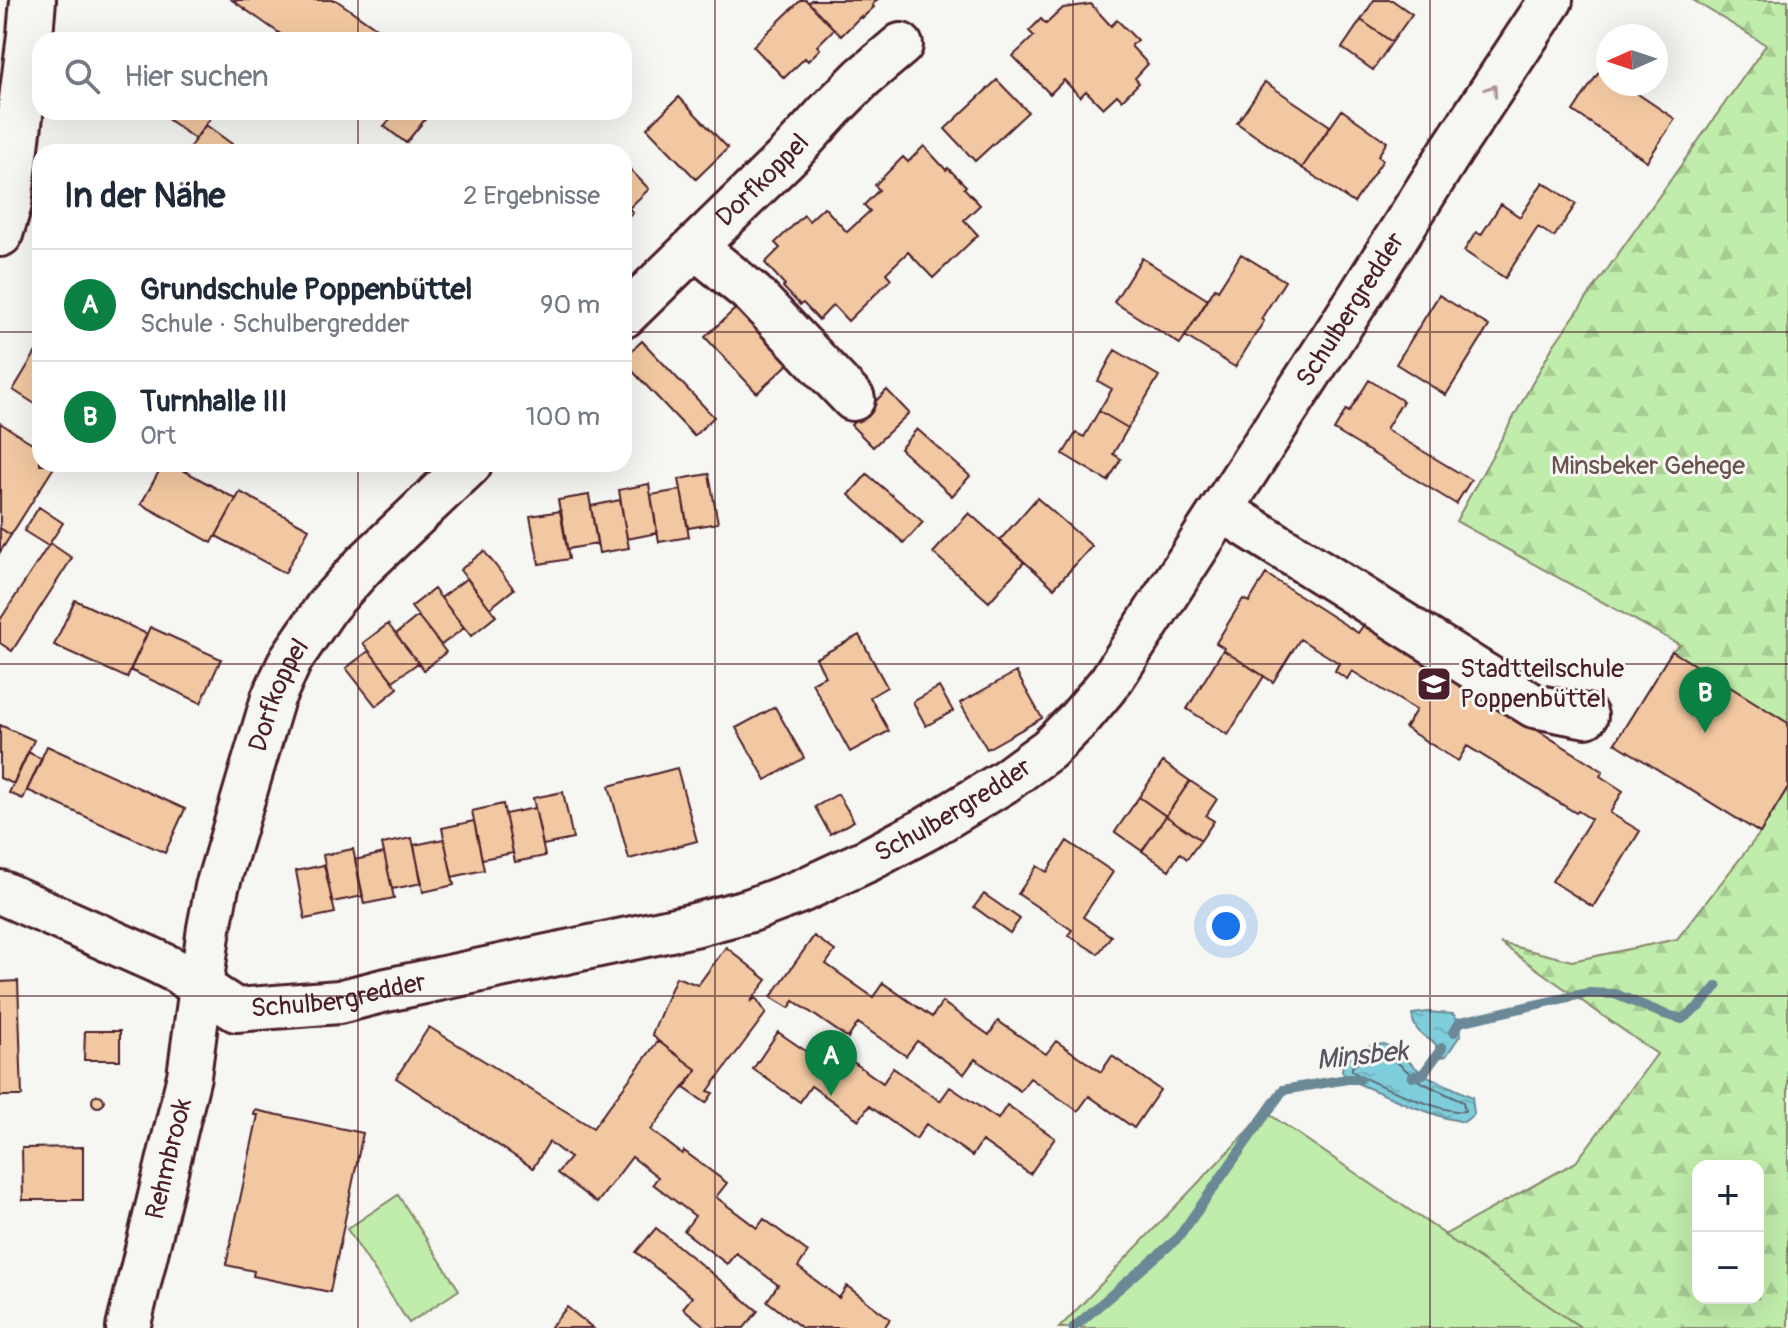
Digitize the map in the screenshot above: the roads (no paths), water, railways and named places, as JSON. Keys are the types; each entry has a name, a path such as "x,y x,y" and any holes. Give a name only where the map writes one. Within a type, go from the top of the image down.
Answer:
{"main road":[{"path":"0,234 9,204 33,0"}],"street":[{"name":"Schulbergredder","path":"0,892 176,971 236,1010 339,1002 694,925 751,910 801,891 928,828 1004,782 1049,749 1110,682 1541,16"},
{"name":"Dorfkoppel","path":"632,308 788,156 863,77 901,45"},
{"path":"695,247 753,294 853,399"},
{"name":"Dorfkoppel","path":"202,988 217,887 273,698 291,659 328,605 364,565 462,472"},
{"path":"1222,510 1534,706 1586,716"},
{"name":"Rehmbrook","path":"128,1328 189,1076 202,988"}],"water":[{"path":"1412,1014 1453,1014 1460,1022 1461,1034 1446,1056 1436,1058 1436,1044 1414,1024"},
{"path":"1384,1044 1423,1074 1472,1097 1474,1114 1464,1122 1446,1118 1347,1079 1342,1071 1343,1063 1368,1046"}],"waterway":[{"name":"Minsbek","path":"1454,1032 1460,1022 1587,993 1615,994 1682,1019 1701,1005 1717,986"},
{"name":"Minsbek","path":"1412,1077 1423,1074 1442,1048"},
{"name":"Minsbek","path":"1073,1328 1178,1238 1283,1090 1360,1079"}],"place":[{"name":"Stadtteilschule Poppenbüttel","path":"1434,684"},
{"name":"Turnhalle III","path":"1705,733"},
{"name":"Grundschule Poppenbüttel","path":"831,1096"}],"park label":[{"name":"Minsbeker Gehege","path":"1648,466"}]}
